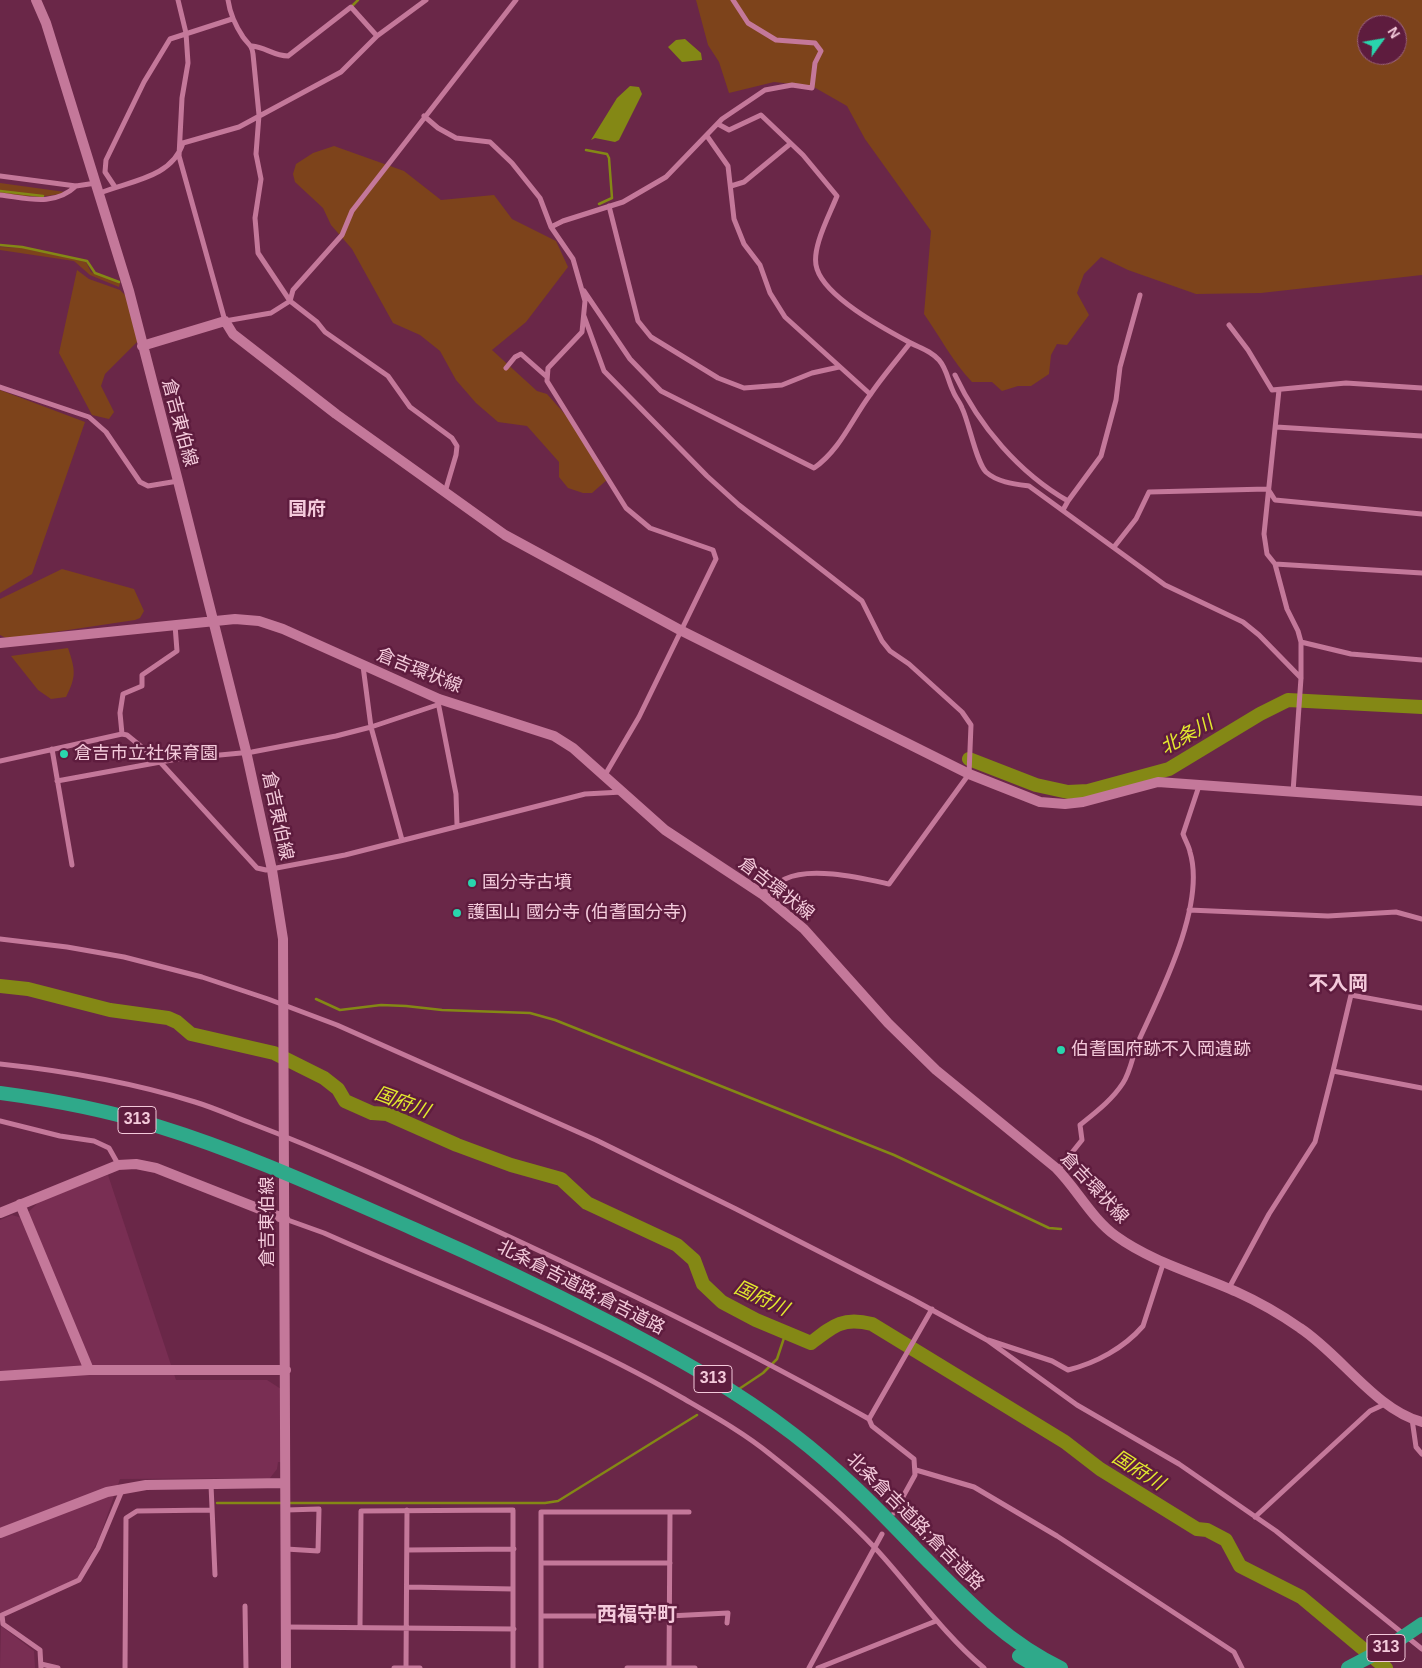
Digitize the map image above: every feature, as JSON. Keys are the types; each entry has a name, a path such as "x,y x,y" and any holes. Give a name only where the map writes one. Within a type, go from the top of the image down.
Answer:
{"highway":[{"name":"北条倉吉道路;倉吉道路","path":"0,1092 49,1100 148,1123 467,1252 548,1291 652,1345 748,1401 831,1465 996,1627 1024,1648 1061,1668"},
{"name":"北条倉吉道路;倉吉道路","path":"0,1100 112,1120 267,1170"},
{"name":"北条倉吉道路;倉吉道路","path":"303,1185 544,1298 648,1353 752,1413 791,1442 864,1506 990,1634 1038,1668"},
{"name":"313","path":"1348,1668 1388,1647 1422,1624"},
{"name":"313","path":"1369,1668 1422,1634"}],"main road":[{"name":"倉吉東伯線","path":"36,0 46,23 98,188 178,481 211,621 246,751 272,870 283,939 286,1668"},
{"path":"142,346 225,321 233,334 336,414 505,535 680,630 969,774 1040,802 1065,804 1083,802 1158,782 1422,801"},
{"name":"倉吉環状線","path":"0,643 175,624 235,619 259,621 283,629 438,702 554,736 573,748 605,775 665,830 762,894 804,929 888,1023 936,1070 1058,1170 1115,1236 1164,1261 1229,1288 1266,1306 1302,1329 1329,1350 1385,1404 1417,1421"},
{"path":"0,1212 118,1165 136,1164 156,1168 285,1219"},
{"path":"20,1204 89,1370"},
{"path":"0,1376 89,1370 286,1370"},
{"path":"0,1533 123,1488 146,1485 285,1483"}],"street":[{"path":"178,0 186,33 188,63 182,98 179,156 225,321 271,313 290,301 293,290 342,235 352,211 516,0"},
{"path":"228,0 232,19 245,40 252,46 261,47 279,56 288,56 351,7 377,36"},
{"path":"0,176 98,188 115,187 150,178 179,156 183,143 239,127 341,72 377,36 426,0"},
{"path":"551,227 563,221 623,202 666,177 734,109 765,90 792,85 812,88 815,63 821,51 815,43 772,38 748,23 733,0"},
{"path":"115,187 105,172 106,160 144,82 170,39 232,19"},
{"path":"252,46 259,115 256,154 261,179 255,218 255,239 258,253 290,301 317,322 325,332 388,376 410,407 452,438 457,446 456,456 445,492"},
{"path":"718,124 730,130 761,115 803,155 837,196 816,252 816,267 824,283 832,293 874,322 910,343 926,348 940,361 949,378 952,390 962,406 981,463 986,472 1007,483 1029,486 1165,585 1243,622 1259,635 1301,678"},
{"path":"424,116 438,128 456,138 490,142 512,163 540,198 551,227 573,259 585,301 582,332 548,368 547,377 552,392 583,436 626,508 650,528 713,550 716,559 639,717 605,775"},
{"path":"707,136 728,166 734,219 744,244 760,265 777,306 785,317 870,394"},
{"path":"731,186 744,182 790,144"},
{"path":"0,195 51,199 69,192 76,186"},
{"path":"609,206 630,282 638,321 651,337 718,378 744,388 782,385 812,373 839,367"},
{"path":"582,289 630,359 662,391 814,468 824,461 834,448 870,394 910,343"},
{"path":"1062,510 1101,456 1116,400 1120,366 1140,295"},
{"path":"584,316 604,371 707,476 739,505 862,601 882,641 890,651 909,664 962,712 971,725 969,774 889,884 851,876 801,874 785,878 762,894"},
{"path":"1229,325 1272,390 1346,383 1422,388"},
{"path":"506,368 515,357 521,354 547,377"},
{"path":"955,375 966,398 995,438 1030,474 1050,491 1068,501"},
{"path":"0,387 89,417 106,432 140,482 148,486 178,481"},
{"path":"1278,390 1276,427 1267,489 1264,534 1267,554 1275,564 1287,608 1301,642 1301,678 1293,792"},
{"path":"1276,427 1422,436"},
{"path":"1114,547 1136,519 1149,492 1267,489"},
{"path":"1267,489 1275,500 1422,514"},
{"path":"1275,564 1422,573"},
{"path":"175,624 177,651 142,675 142,686 123,694 120,713 122,734 160,762 257,868 272,870 345,855 585,794 622,792"},
{"path":"1301,642 1351,654 1422,660"},
{"path":"363,666 371,727 402,840"},
{"path":"57,782 160,762 246,751 252,752 371,727 438,702 456,794 457,825"},
{"path":"0,761 122,734"},
{"path":"52,749 72,864"},
{"path":"1058,1170 1082,1140 1080,1125 1110,1101 1124,1081 1133,1053 1180,943 1190,910 1193,876 1190,852 1182,834 1199,786"},
{"path":"1190,910 1328,916 1396,912 1422,919"},
{"path":"0,939 67,947 124,957 202,978 268,999 337,1025 596,1140 932,1310 987,1340 1077,1405 1179,1464 1255,1517 1311,1557 1422,1649"},
{"path":"1229,1288 1269,1214 1315,1142 1351,996 1422,1008"},
{"path":"0,1064 48,1069 135,1085 197,1103 285,1136 351,1163 656,1306 780,1368 869,1419 872,1426 914,1459 916,1470 894,1513"},
{"path":"1333,1071 1422,1088"},
{"path":"0,1120 60,1136 94,1141 109,1148 118,1165"},
{"path":"285,1219 324,1232 561,1334 655,1382 769,1453 844,1517 876,1549 936,1620 984,1668"},
{"path":"987,1340 1052,1362 1068,1370 1097,1360 1136,1334 1143,1326 1164,1261"},
{"path":"869,1419 932,1310"},
{"path":"1255,1517 1370,1412 1385,1404"},
{"path":"1417,1421 1416,1446 1422,1454"},
{"path":"916,1470 974,1487 1057,1536 1234,1652 1242,1668"},
{"path":"211,1485 215,1576"},
{"path":"58,1668 41,1666 40,1650 3,1624 2,1615 78,1580 98,1548 123,1488"},
{"path":"286,1510 318,1509 318,1551 286,1549"},
{"path":"125,1668 126,1518 137,1511 212,1510"},
{"path":"406,1668 407,1510"},
{"path":"360,1626 361,1511 513,1510 513,1668"},
{"path":"541,1668 540,1512 689,1512"},
{"path":"669,1667 670,1513"},
{"path":"809,1668 876,1549 882,1534"},
{"path":"408,1550 514,1549"},
{"path":"541,1563 670,1563"},
{"path":"408,1588 513,1589"},
{"path":"245,1606 246,1668"},
{"path":"541,1616 669,1616 728,1613 727,1623"},
{"path":"818,1668 936,1620"},
{"path":"286,1627 514,1628"},
{"path":"394,1668 420,1668"},
{"path":"627,1668 695,1668"}],"shaded area":[{"path":"696,0 1422,0 1422,275 1261,293 1196,294 1128,270 1101,257 1084,274 1077,293 1089,315 1067,345 1057,344 1051,355 1049,374 1031,386 1018,386 1002,391 992,382 972,382 953,358 924,314 931,231 865,139 847,106 812,86 774,82 729,93 719,62 708,45"},
{"path":"685,39 701,53 702,60 682,62 668,47 676,40"},
{"path":"630,86 639,87 642,94 619,140 615,142 595,138 591,140 617,98"},
{"path":"334,146 404,171 441,200 494,195 512,219 556,241 568,267 526,322 492,350 537,391 547,394 578,429 608,479 592,493 583,493 568,488 559,477 559,462 527,426 498,422 476,403 456,380 440,351 420,335 393,323 352,249 331,225 323,208 295,182 293,174 296,164 313,153"},
{"path":"0,183 65,193 32,197 0,194"},
{"path":"0,247 22,248 86,262 91,272 120,283 119,287 90,275 74,261 0,250"},
{"path":"77,270 89,279 120,290 128,298 139,340 105,374 101,386 114,412 109,419 92,415 59,353"},
{"path":"0,390 85,422 32,574 0,593"},
{"path":"62,569 134,589 144,611 140,618 135,620 8,639 0,635 0,599"},
{"path":"68,648 74,672 66,697 51,699 38,690 11,656"},
{"path":"108,1175 176,1380 267,1380 281,1389 281,1462 278,1462 277,1469 270,1478 120,1479 99,1539 77,1579 0,1613 0,1220 12,1215 22,1218 40,1201"},
{"path":"1,1626 34,1651 35,1668 0,1668"}],"waterway":[{"path":"353,5 358,0"},
{"path":"586,150 607,154 609,158 612,198 599,204"},
{"path":"0,191 43,196"},
{"path":"0,245 22,247 87,261 95,273 119,282"},
{"name":"北条川","path":"969,759 1036,785 1068,792 1088,791 1169,769 1260,714 1288,700 1422,707"},
{"name":"国府川","path":"0,986 28,989 110,1010 168,1018 177,1022 191,1034 274,1053 324,1078 338,1089 345,1101 372,1113 387,1114 457,1145 511,1165 561,1179 587,1203 677,1245 694,1260 703,1284 722,1302 756,1320 811,1343 826,1331 839,1324 853,1321 872,1324 1065,1442 1100,1469 1197,1529 1207,1530 1226,1540 1240,1566 1301,1597 1386,1668"},
{"path":"316,999 340,1010 381,1005 406,1006 442,1010 530,1013 555,1020 894,1155 1049,1228 1061,1229"},
{"path":"739,1389 763,1373 777,1359 786,1332"},
{"path":"288,1503 545,1503 558,1501 697,1415"},
{"path":"217,1503 283,1503"}],"place":[{"name":"倉吉市立社保育園","path":"64,754"},
{"name":"国分寺古墳","path":"472,883"},
{"name":"護国山 國分寺 (伯耆国分寺)","path":"457,913"},
{"name":"伯耆国府跡不入岡遺跡","path":"1061,1050"}],"district":[{"name":"国府","path":"307,510"},
{"name":"不入岡","path":"1338,984"},
{"name":"西福守町","path":"637,1615"}]}
